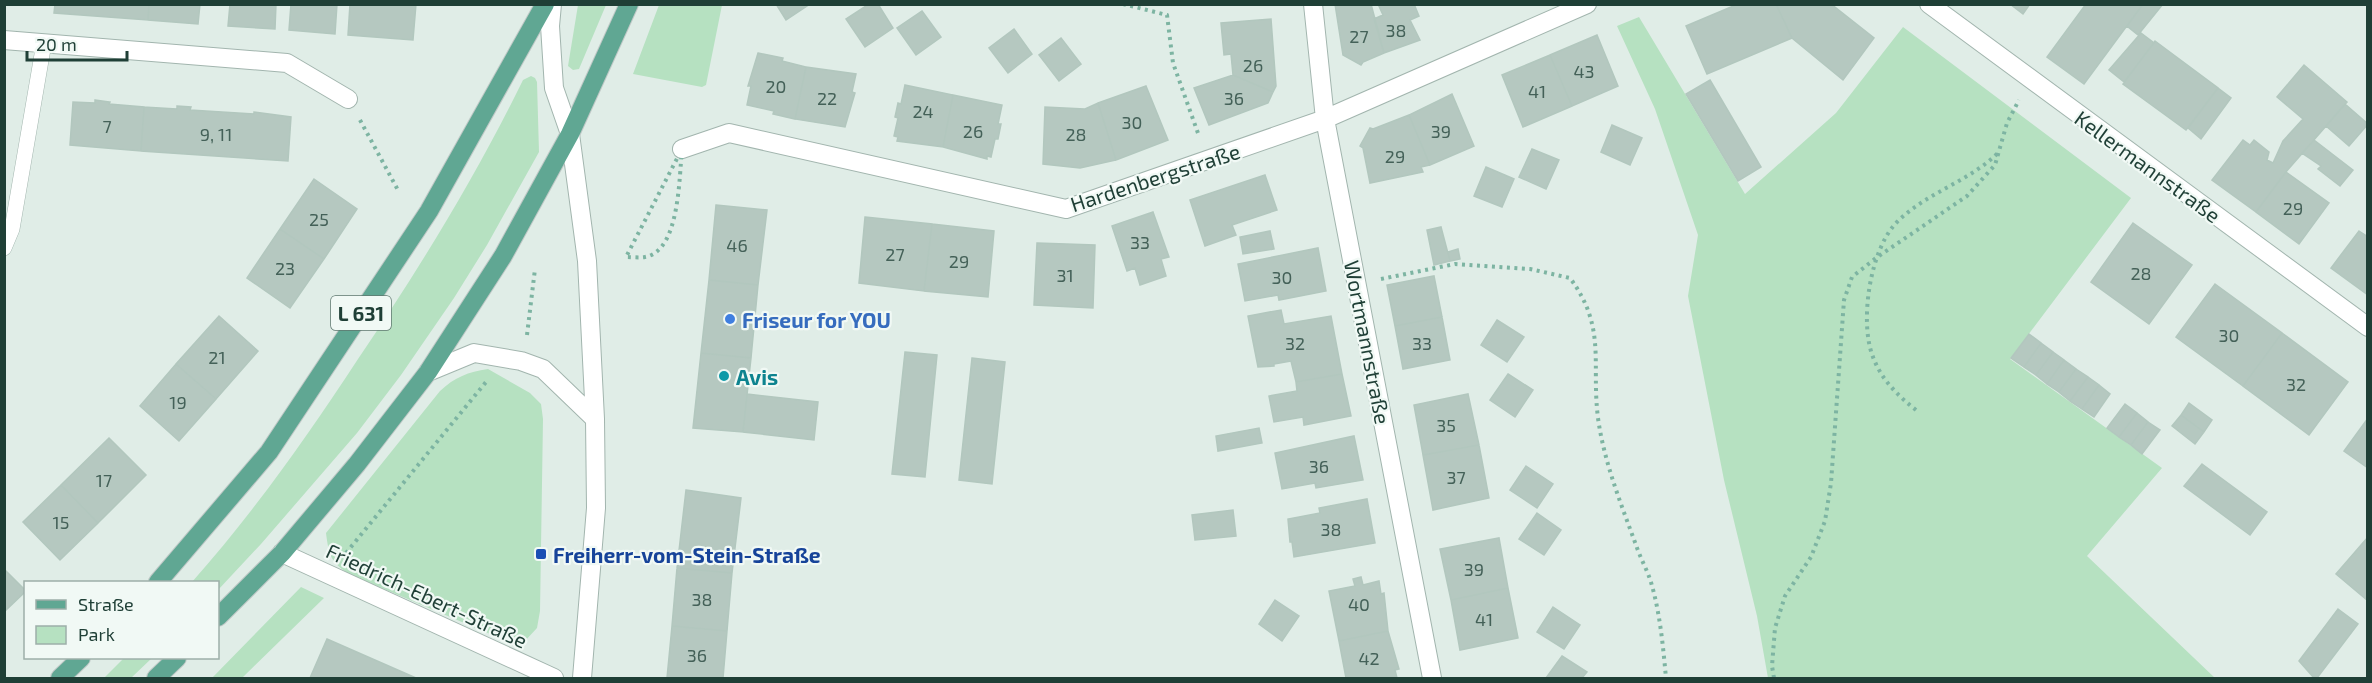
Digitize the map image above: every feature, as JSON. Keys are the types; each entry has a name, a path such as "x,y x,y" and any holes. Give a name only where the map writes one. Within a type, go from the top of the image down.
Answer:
{"main road":[{"name":"L 631","path":"159,581 269,452 452,173 545,4"},
{"path":"219,616 282,553 357,464 428,372 503,256 570,135 629,4"},
{"path":"60,678 79,659"},
{"path":"156,678 175,659"}],"street":[{"path":"552,4 550,26 554,88 570,135 587,261 595,419 596,508 582,678"},
{"name":"Wortmannstraße","path":"1312,4 1325,119 1432,678"},
{"name":"Hardenbergstraße","path":"682,149 729,134 1066,208 1325,119 1587,4"},
{"name":"Kellermannstraße","path":"1929,4 2367,327"},
{"path":"4,39 286,63 348,99"},
{"path":"428,372 474,353 521,361 543,369 595,419"},
{"name":"Friedrich-Ebert-Straße","path":"282,553 554,678"}],"lane":[{"path":"4,248 12,229 44,43"}],"path":[{"path":"1123,4 1167,15 1173,63 1208,160"},
{"path":"1774,678 1772,666 1775,628 1785,596 1811,557 1825,521 1831,483 1844,300 1852,277 1967,196 1995,165 2007,123 2030,79"},
{"path":"348,99 399,192"},
{"path":"682,149 674,218 669,237 659,251 645,257 626,257 682,149"},
{"path":"1916,410 1882,376 1872,356 1867,301 1876,258 1896,223 1921,202 1986,165 2001,149"},
{"path":"1357,284 1455,264 1530,269 1570,278 1590,312 1596,337 1598,418 1604,450 1650,579 1666,678"},
{"path":"521,361 526,340 535,268"},
{"path":"328,574 489,378"}],"green space":[{"path":"578,5 606,5 579,69 573,70 568,66"},
{"path":"659,5 722,5 706,85 702,87 633,74"},
{"path":"1639,17 1745,194 1836,113 1903,27 2131,198 2010,359 2162,468 2087,556 2215,678 1768,678 1757,616 1724,480 1688,296 1698,235 1655,109 1617,26"},
{"path":"531,76 537,82 539,152 487,245 454,298 401,375 357,433 261,544 219,589 219,581 193,581 258,501 299,445 403,291 486,152 523,80"},
{"path":"488,369 530,393 541,404 543,419 540,611 537,628 524,642 509,642 351,575 339,567 332,558 326,533 440,391 462,376"},
{"path":"301,587 324,598 242,678 212,678"},
{"path":"123,659 151,659 131,678 104,678"}],"building":[{"path":"55,4 149,4 148,20 54,13"},
{"path":"149,4 200,4 198,24 148,20"},
{"path":"230,4 276,4 275,29 228,26"},
{"path":"291,4 337,4 335,34 289,30"},
{"path":"350,4 416,4 413,40 348,35"},
{"path":"776,4 810,4 786,20"},
{"path":"869,4 878,4 893,28 865,47 846,19"},
{"path":"1335,4 1371,4 1384,53 1361,65 1343,55"},
{"path":"1378,4 1414,4 1419,16 1410,20 1420,40 1384,53 1374,19 1383,15"},
{"path":"1738,4 1776,4 1792,38 1707,74 1686,26"},
{"path":"1776,4 1831,4 1874,38 1843,80 1792,38"},
{"path":"2010,4 2030,4 2023,14"},
{"path":"2086,4 2143,4 2084,84 2047,57"},
{"path":"2143,4 2163,4 2138,35 2127,26"},
{"path":"922,11 941,37 916,55 897,28"},
{"path":"1271,19 1276,86 1273,92 1233,75 1231,54 1224,55 1221,23"},
{"path":"1014,29 1032,54 1008,73 989,48"},
{"path":"2141,33 2154,43 2124,82 2109,70"},
{"path":"1597,35 1618,86 1572,106 1550,55"},
{"path":"1061,38 1081,64 1059,81 1039,55"},
{"path":"2155,41 2218,88 2186,130 2123,84"},
{"path":"758,53 783,58 782,61 806,67 795,119 747,105 751,86 748,86"},
{"path":"1550,55 1572,106 1523,127 1502,75"},
{"path":"2304,65 2347,102 2285,173 2256,212 2212,180 2243,140 2250,145 2254,140 2269,152 2267,160 2273,163 2283,141 2303,119 2277,97"},
{"path":"806,67 856,74 852,92 855,93 845,127 795,119"},
{"path":"1233,75 1273,92 1268,103 1209,125 1194,88"},
{"path":"1710,80 1761,167 1738,181 1686,94"},
{"path":"905,85 953,95 943,147 897,141 898,137 894,136 898,118 895,117 898,103 901,104"},
{"path":"1146,86 1168,140 1116,160 1098,103"},
{"path":"2218,88 2231,98 2201,139 2188,128"},
{"path":"1452,94 1474,146 1430,165 1409,115"},
{"path":"953,95 1002,105 998,139 995,139 991,157 987,156 987,159 943,147"},
{"path":"95,100 110,102 109,104 144,107 141,151 70,145 73,102 95,103"},
{"path":"1098,103 1116,160 1080,168 1043,164 1045,107 1085,109"},
{"path":"2345,104 2368,124 2349,146 2326,126"},
{"path":"177,106 191,107 190,110 254,114 254,112 291,117 288,161 141,151 144,107 177,109"},
{"path":"1409,115 1430,165 1421,167 1423,172 1370,183 1363,148 1360,146 1370,128 1373,129"},
{"path":"1612,125 1642,138 1630,165 1601,152"},
{"path":"2314,140 2353,170 2340,186 2318,169 2321,166 2302,153"},
{"path":"1532,149 1559,160 1546,189 1519,177"},
{"path":"1486,167 1514,179 1502,207 1474,196"},
{"path":"2286,172 2329,203 2299,244 2256,212"},
{"path":"1265,175 1277,210 1232,225 1236,235 1205,246 1190,200"},
{"path":"314,179 357,209 324,259 280,229"},
{"path":"716,205 767,210 758,285 709,280"},
{"path":"1153,212 1169,257 1161,259 1166,276 1140,285 1135,268 1127,271 1112,226"},
{"path":"865,217 932,224 924,291 859,283"},
{"path":"2133,223 2192,265 2149,324 2091,282"},
{"path":"932,224 994,231 988,297 924,291"},
{"path":"1441,227 1450,261 1434,265 1427,230"},
{"path":"280,229 324,259 290,308 247,278"},
{"path":"1270,231 1274,249 1243,254 1240,237"},
{"path":"2359,231 2368,237 2368,295 2331,268"},
{"path":"1037,243 1095,245 1093,308 1034,305"},
{"path":"1318,248 1326,291 1279,300 1278,295 1245,301 1238,264"},
{"path":"1458,249 1460,259 1450,261 1448,252"},
{"path":"1434,276 1442,317 1395,326 1387,285"},
{"name":"Friseur for YOU","path":"709,280 758,285 751,358 701,353"},
{"path":"2215,284 2282,333 2243,386 2176,337"},
{"path":"1281,310 1284,324 1331,316 1342,374 1296,382 1291,361 1274,364 1274,366 1258,367 1248,316"},
{"path":"219,316 258,351 216,399 176,364"},
{"path":"1442,317 1450,360 1403,369 1395,326"},
{"path":"1497,320 1524,337 1507,362 1481,345"},
{"path":"2282,333 2348,382 2309,435 2243,386"},
{"path":"2029,334 2041,343 2024,367 2011,358"},
{"path":"2041,343 2053,352 2036,375 2024,367"},
{"path":"905,352 937,355 925,477 892,474"},
{"path":"2053,352 2064,360 2047,384 2036,375"},
{"name":"Avis","path":"701,353 751,358 743,432 693,428"},
{"path":"972,358 1005,362 992,484 959,480"},
{"path":"2064,360 2076,369 2059,392 2047,384"},
{"path":"176,364 216,399 179,441 140,406"},
{"path":"2076,369 2088,377 2070,401 2059,392"},
{"path":"1342,374 1351,416 1304,425 1303,417 1274,422 1269,396 1297,391 1296,382"},
{"path":"1508,374 1533,390 1515,417 1490,400"},
{"path":"2088,377 2099,385 2082,409 2070,401"},
{"path":"2099,385 2110,394 2094,417 2082,409"},
{"path":"747,394 818,402 814,440 743,432"},
{"path":"1468,394 1479,445 1423,455 1414,405"},
{"path":"2189,403 2212,420 2204,432 2181,415"},
{"path":"2125,404 2137,413 2119,437 2107,428"},
{"path":"2137,413 2148,422 2131,445 2119,437"},
{"path":"2181,415 2204,432 2195,444 2172,426"},
{"path":"2368,418 2368,468 2344,451"},
{"path":"2148,422 2160,430 2142,454 2131,445"},
{"path":"1259,428 1262,443 1218,451 1216,436"},
{"path":"1354,436 1363,480 1316,488 1315,483 1282,489 1275,453"},
{"path":"109,438 146,475 98,523 61,485"},
{"path":"1479,445 1489,498 1433,510 1423,455"},
{"path":"2202,464 2267,512 2250,535 2184,486"},
{"path":"1526,466 1553,484 1537,508 1510,490"},
{"path":"61,485 98,523 60,560 23,522"},
{"path":"686,490 741,498 732,573 677,568"},
{"path":"1367,499 1375,543 1294,557 1288,519 1320,513 1319,508"},
{"path":"1233,510 1236,536 1195,540 1192,515"},
{"path":"1537,513 1561,530 1544,555 1519,539"},
{"path":"2368,537 2368,601 2336,574"},
{"path":"1499,538 1508,588 1451,600 1440,549"},
{"path":"677,568 732,573 727,631 672,626"},
{"path":"4,569 24,589 24,593 4,612"},
{"path":"1361,577 1363,585 1379,581 1381,594 1384,593 1388,631 1339,641 1329,591 1355,586 1353,579"},
{"path":"1508,588 1518,638 1460,650 1451,600"},
{"path":"1275,600 1299,616 1282,641 1259,624"},
{"path":"1553,607 1580,625 1564,649 1537,632"},
{"path":"2338,609 2358,624 2317,678 2314,678 2299,661"},
{"path":"672,626 727,631 723,678 667,678"},
{"path":"1388,631 1399,669 1395,670 1397,678 1346,678 1339,641"},
{"path":"327,639 416,678 310,678"},
{"path":"1562,656 1587,672 1582,678 1546,678"}],"place":[{"name":"Friseur for YOU","path":"730,319"},
{"name":"Avis","path":"724,376"},
{"name":"Freiherr-vom-Stein-Straße","path":"541,554"}]}
